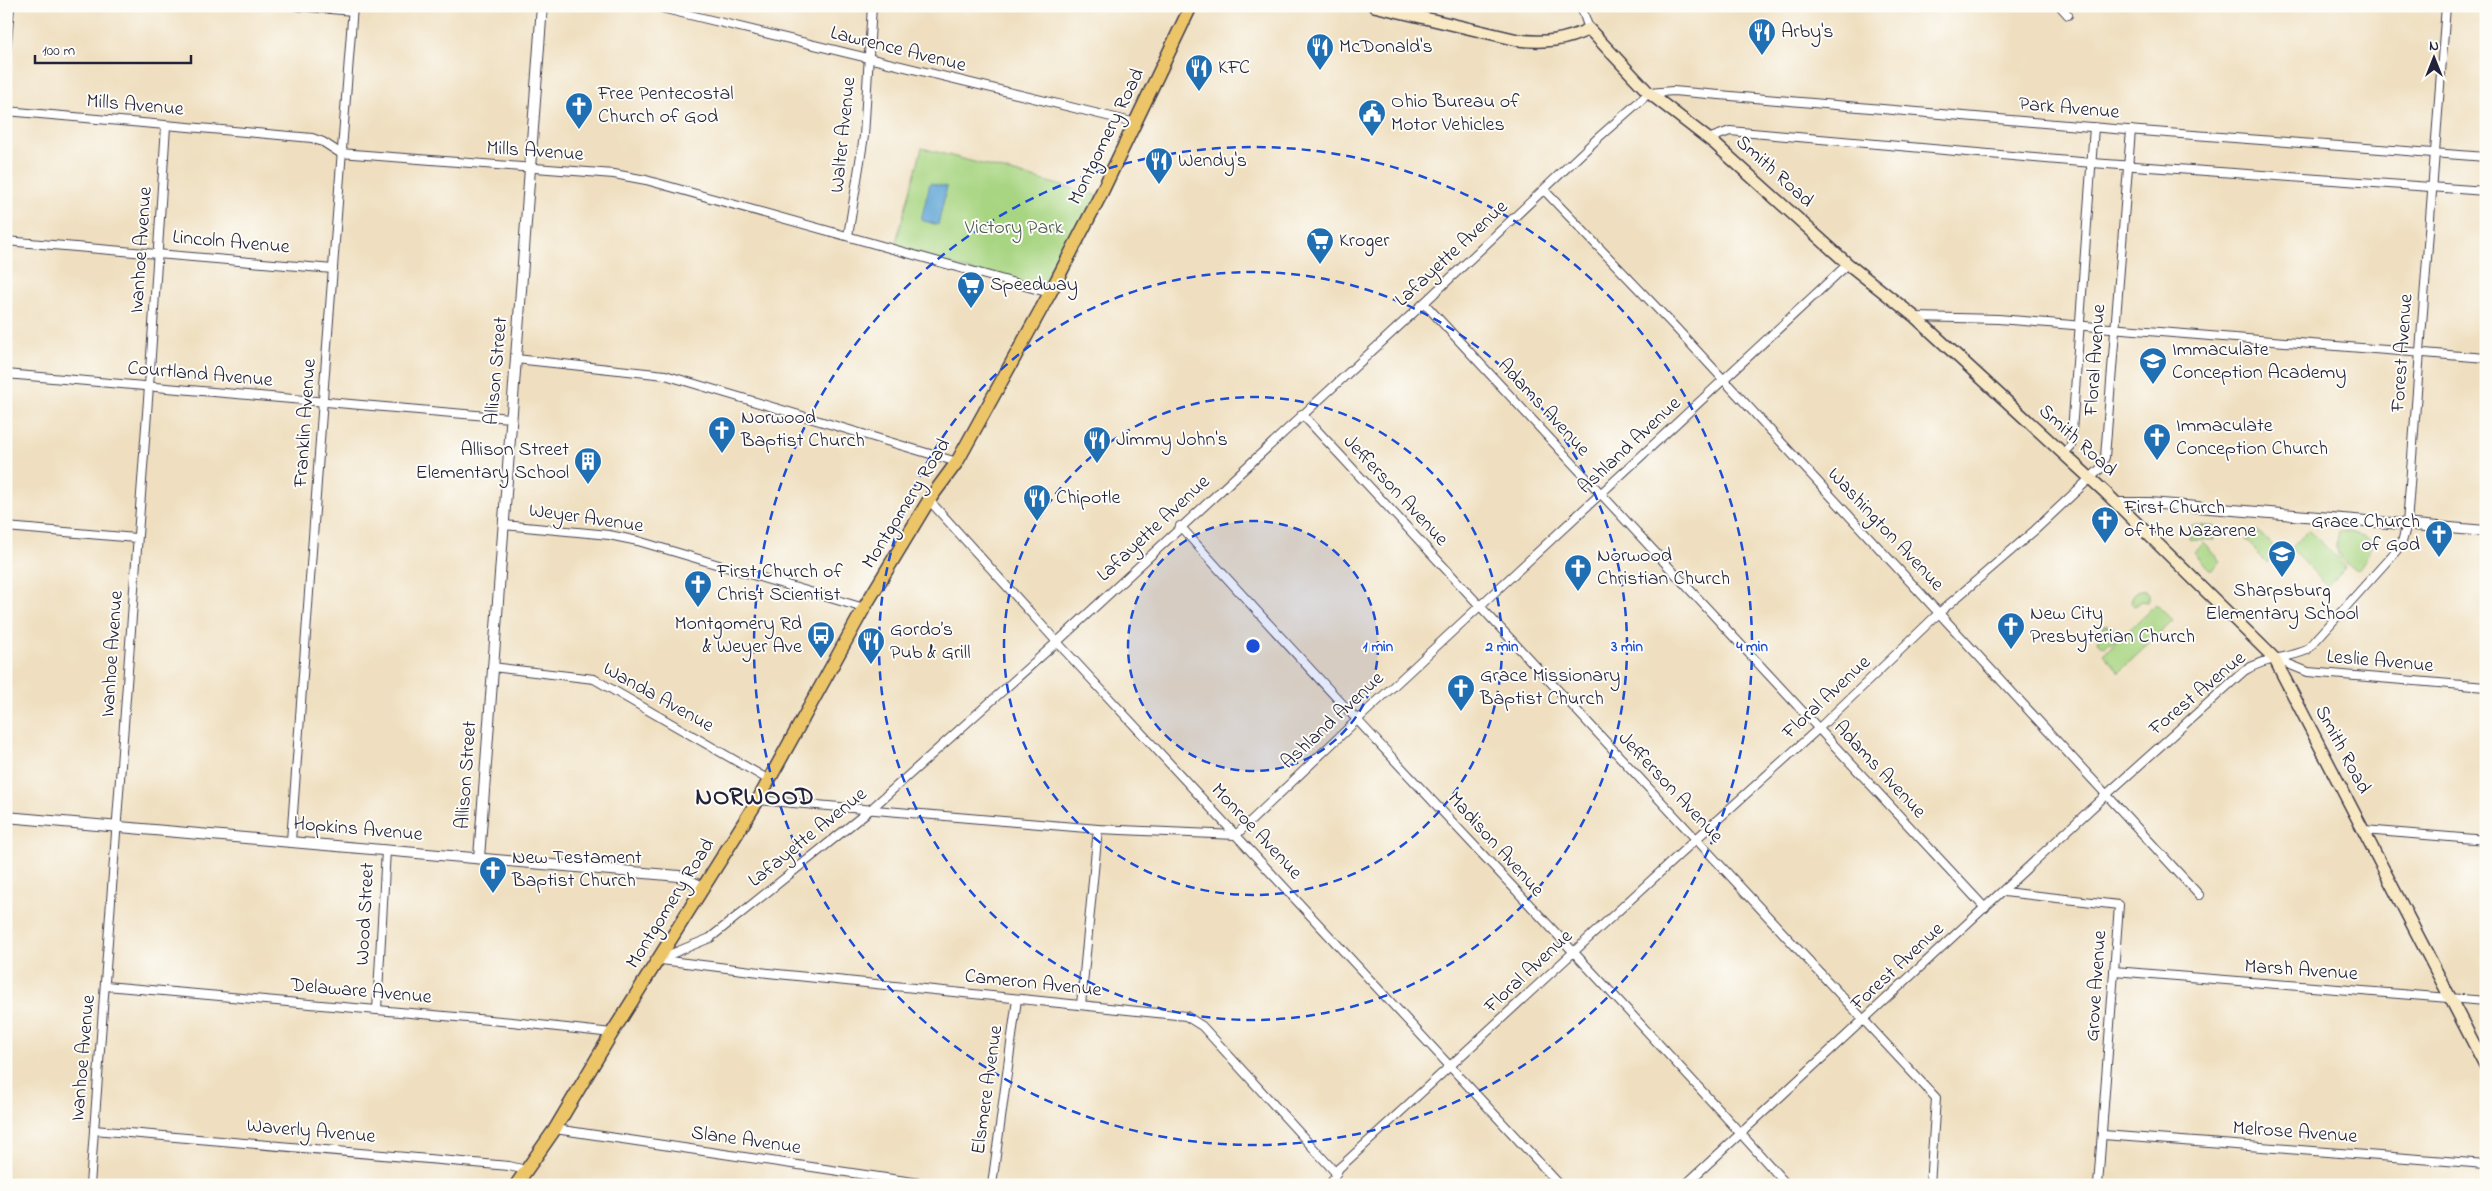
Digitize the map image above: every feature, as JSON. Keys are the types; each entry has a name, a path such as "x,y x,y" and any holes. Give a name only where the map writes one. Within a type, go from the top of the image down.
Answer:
{"main road":[{"name":"Montgomery Road","path":"516,1185 555,1129 612,1033 758,800 864,608 929,500 957,462 1050,293 1136,124 1191,6"},
{"path":"1374,6 1518,40 1541,43 1569,38 1589,29"},
{"name":"Smith Road","path":"1589,29 1649,93 1708,138 1848,264 1915,317 2090,478 2274,658 2331,772 2364,830 2486,1067"}],"street":[{"path":"6,54 10,6"},
{"path":"297,6 353,9"},
{"name":"Allison Street","path":"479,858 504,525 510,418 531,168 542,6"},
{"name":"Lawrence Avenue","path":"653,6 1136,124"},
{"name":"Walter Avenue","path":"848,236 864,136 872,6"},
{"name":"Smith Road","path":"1581,6 1589,29"},
{"path":"2060,6 2068,15"},
{"name":"Forest Avenue","path":"1685,1185 2004,892 2107,794 2244,671 2254,664 2297,654 2312,645 2402,542 2407,524 2446,6"},
{"name":"Franklin Avenue","path":"291,841 324,402 340,153 353,9"},
{"name":"Park Avenue","path":"1649,93 1673,91 2130,130 2486,157"},
{"name":"Lafayette Avenue","path":"659,959 710,938 871,809 1057,642 1649,93"},
{"name":"Mills Avenue","path":"6,111 312,138 323,142 340,153 614,174 646,180 1050,293"},
{"name":"Ivanhoe Avenue","path":"90,1185 106,986 136,538 150,386 166,126"},
{"name":"Floral Avenue","path":"2063,454 2071,446 2094,127"},
{"name":"Floral Avenue","path":"1330,1185 1336,1173 1695,840 1818,729 1940,612 2035,530 2101,468 2105,456 2130,130"},
{"path":"1708,138 1730,131 2128,166 2486,191"},
{"name":"Washington Avenue","path":"1544,190 1675,327 1723,381 1940,612 2199,895"},
{"name":"Lincoln Avenue","path":"6,240 332,269"},
{"name":"Ashland Avenue","path":"1236,836 1357,720 1480,608 1848,264"},
{"name":"Adams Avenue","path":"1424,303 1985,908"},
{"path":"1915,317 1998,319 2486,358"},
{"path":"516,359 665,375 957,462"},
{"name":"Courtland Avenue","path":"6,374 510,418"},
{"name":"Jefferson Avenue","path":"1302,414 1936,1098 1930,1185"},
{"name":"Monroe Avenue","path":"929,500 1057,642 1452,1066 1560,1185"},
{"path":"2116,503 2149,503 2486,531"},
{"name":"Weyer Avenue","path":"504,525 609,535 638,541 864,608"},
{"name":"Madison Avenue","path":"1180,526 1787,1185"},
{"path":"6,527 136,538"},
{"name":"Leslie Avenue","path":"2274,658 2308,672 2486,687"},
{"name":"Wanda Avenue","path":"492,667 594,679 769,780"},
{"path":"758,800 1098,828 1236,836"},
{"name":"Hopkins Avenue","path":"6,817 679,876 703,887"},
{"path":"1081,1005 1098,828"},
{"path":"2364,830 2486,840"},
{"name":"Wood Street","path":"377,1010 386,850"},
{"name":"Grove Avenue","path":"2004,892 2119,905 2098,1185"},
{"name":"Cameron Avenue","path":"659,959 1186,1016 1195,1019 1336,1173"},
{"name":"Marsh Avenue","path":"2114,971 2486,1001"},
{"name":"Delaware Avenue","path":"106,986 612,1033"},
{"name":"Elsmere Avenue","path":"992,1185 1017,999"},
{"name":"Slane Avenue","path":"555,1129 933,1185"},
{"name":"Waverly Avenue","path":"94,1130 384,1154 509,1166 526,1170"},
{"name":"Melrose Avenue","path":"2102,1135 2486,1164"}],"green space":[{"name":"Victory Park","path":"922,148 1100,196 1050,293 894,249"},
{"path":"2191,525 2215,526 2214,540 2190,539"},
{"path":"2257,530 2278,552 2267,563 2246,540"},
{"path":"2309,530 2346,567 2327,586 2291,548"},
{"path":"2339,531 2350,532 2373,541 2365,560 2358,570 2341,560 2337,551"},
{"path":"2204,543 2221,561 2211,571 2194,552"},
{"path":"2140,590 2146,590 2149,594 2149,600 2146,602 2142,601 2135,606 2131,602 2134,594"},
{"path":"2156,604 2173,621 2119,672 2103,654 2117,641 2107,643 2105,647 2097,642 2103,626 2117,630 2121,634 2120,639"}],"water":[{"path":"930,183 947,187 938,225 921,220"}],"place":[{"name":"Arby's","path":"1762,56"},
{"name":"McDonald's","path":"1320,71"},
{"name":"KFC","path":"1199,92"},
{"name":"Free Pentecostal Church of God","path":"579,130"},
{"name":"Ohio Bureau of Motor Vehicles","path":"1372,137"},
{"name":"Wendy's","path":"1159,185"},
{"name":"Kroger","path":"1320,265"},
{"name":"Speedway","path":"971,309"},
{"name":"Immaculate Conception Academy","path":"2153,385"},
{"name":"Norwood Baptist Church","path":"722,454"},
{"name":"Immaculate Conception Church","path":"2157,461"},
{"name":"Jimmy John's","path":"1097,464"},
{"name":"Allison Street Elementary School","path":"588,485"},
{"name":"Chipotle","path":"1037,522"},
{"name":"First Church of the Nazarene","path":"2105,544"},
{"name":"Grace Church of God","path":"2439,558"},
{"name":"Sharpsburg Elementary School","path":"2282,578"},
{"name":"Norwood Christian Church","path":"1578,592"},
{"name":"First Church of Christ Scientist","path":"698,608"},
{"name":"New City Presbyterian Church","path":"2011,650"},
{"name":"Montgomery Rd & Weyer Ave","path":"821,659"},
{"name":"Gordo’s Pub & Grill","path":"871,665"},
{"name":"Grace Missionary Baptist Church","path":"1461,712"},
{"name":"New Testament Baptist Church","path":"493,894"}],"district":[{"name":"NORWOOD","path":"755,798"}]}
